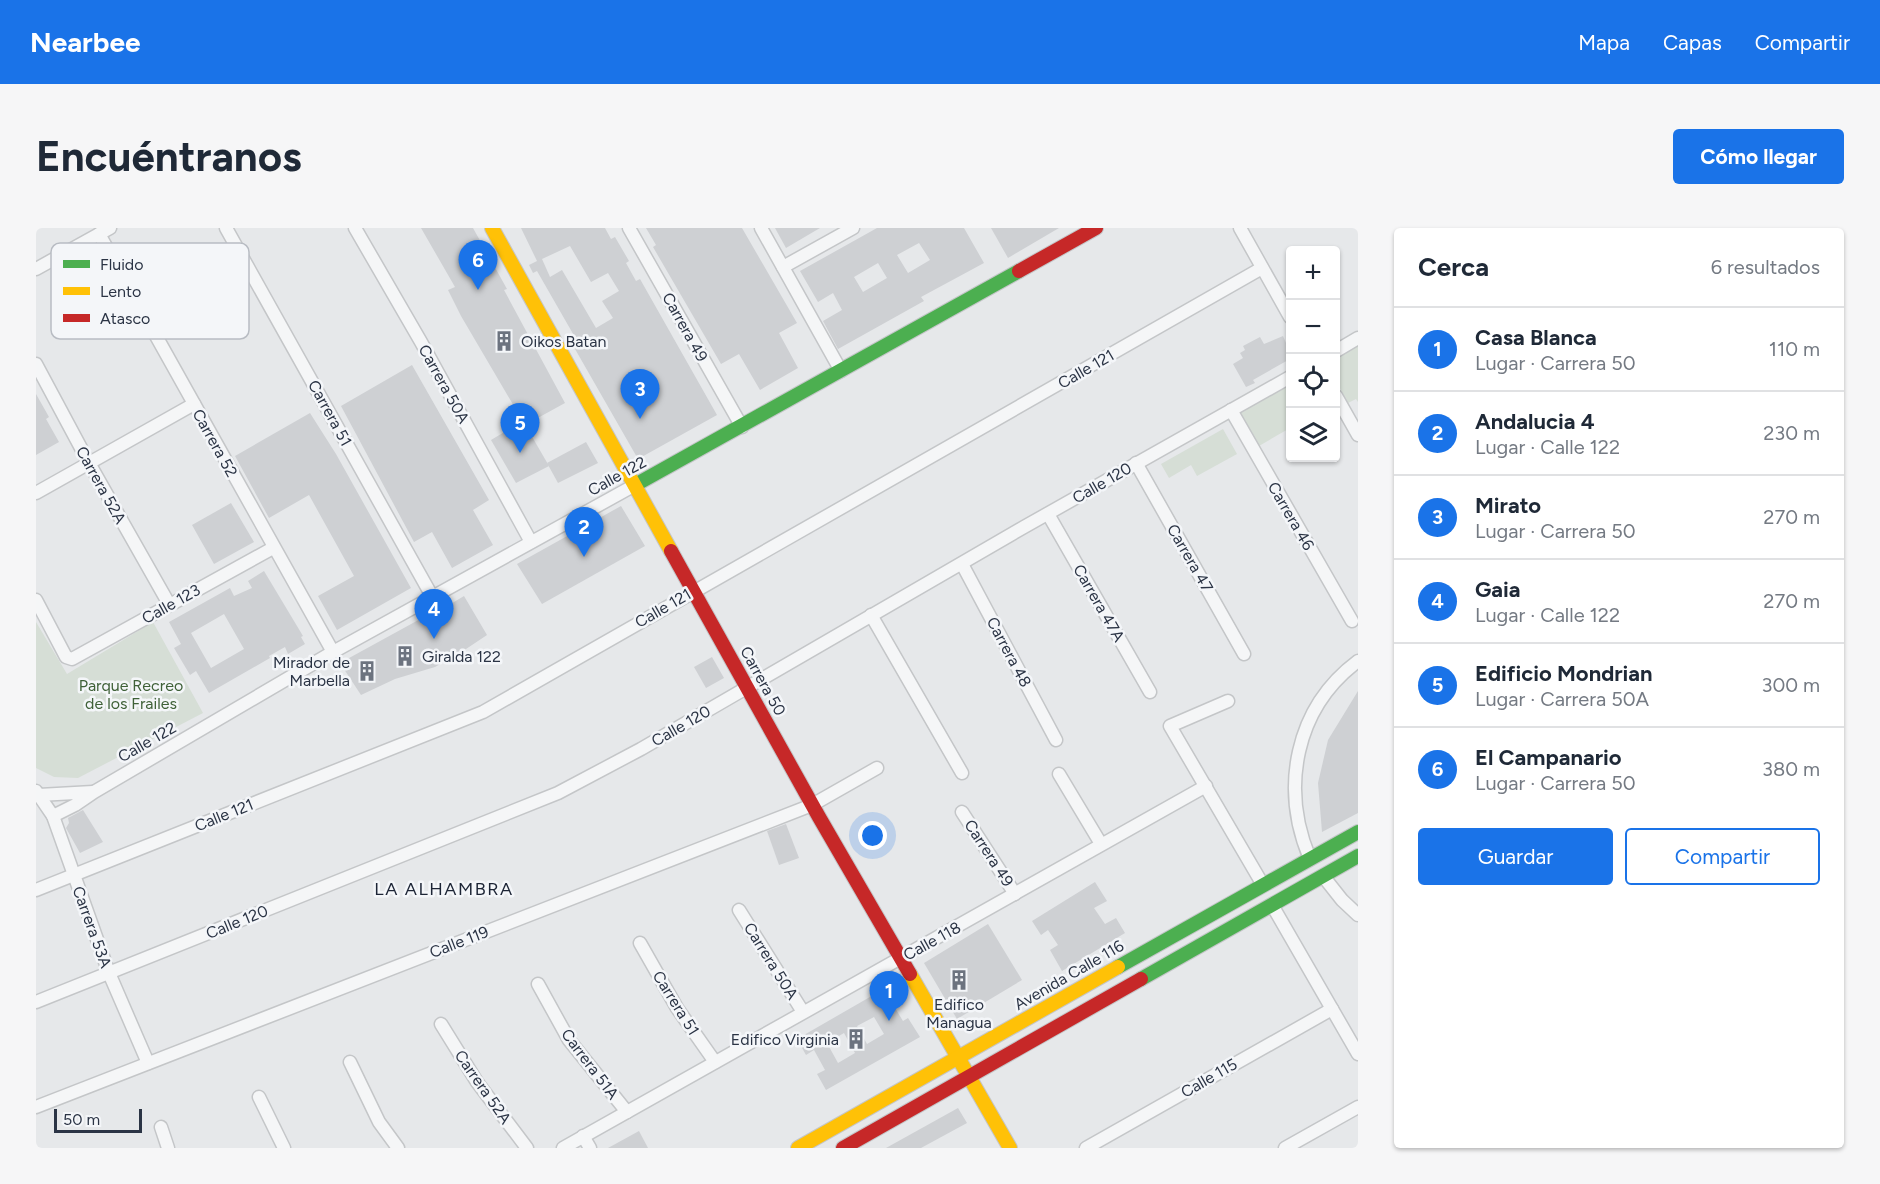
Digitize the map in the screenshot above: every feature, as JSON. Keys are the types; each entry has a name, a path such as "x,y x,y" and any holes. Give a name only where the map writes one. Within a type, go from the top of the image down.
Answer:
{"street":[{"name":"Carrera 51","path":"226,228 234,243"},
{"name":"Carrera 50A","path":"355,228 421,342 531,542"},
{"name":"Carrera 50","path":"492,228 812,805 1010,1148"},
{"name":"Carrera 49","path":"629,228 742,427"},
{"path":"761,228 841,371"},
{"path":"783,267 853,228"},
{"name":"Calle 122","path":"53,816 333,652 742,427 1096,228"},
{"path":"1240,228 1286,310"},
{"path":"83,243 105,231"},
{"path":"36,269 51,261"},
{"name":"Calle 121","path":"36,890 483,712 1262,268"},
{"name":"Carrera 51","path":"249,269 434,598"},
{"path":"1340,348 1358,338"},
{"name":"Carrera 52","path":"160,339 194,405 333,652"},
{"name":"Carrera 52A","path":"36,364 88,463 169,604"},
{"name":"Calle 120","path":"36,1002 558,793 641,749 1136,463 1286,379"},
{"path":"1340,404 1358,435"},
{"path":"36,494 194,405"},
{"name":"Carrera 46","path":"1231,410 1352,621"},
{"name":"Carrera 47","path":"1136,463 1244,654"},
{"name":"Carrera 47A","path":"1048,514 1150,692"},
{"name":"Calle 123","path":"36,600 69,659 273,548"},
{"name":"Carrera 48","path":"962,564 1056,740"},
{"path":"871,615 962,773"},
{"path":"1310,859 1296,817 1294,785 1298,753 1308,722 1324,694 1346,670 1358,661"},
{"path":"1228,701 1170,726 1263,885"},
{"name":"Calle 119","path":"36,1107 812,805 877,768"},
{"path":"1059,774 1101,844"},
{"name":"Calle 118","path":"563,1148 1206,786"},
{"name":"Calle 122","path":"38,793 94,792"},
{"name":"Carrera 53A","path":"38,793 53,816 109,973 148,1063"},
{"name":"Carrera 49","path":"963,812 1015,894"},
{"name":"Avenida Calle 116","path":"798,1148 1358,832"},
{"path":"843,1148 1358,856"},
{"path":"1323,876 1342,900 1358,915"},
{"path":"1272,905 1358,1054"},
{"name":"Carrera 50A","path":"739,910 803,1012"},
{"name":"Carrera 51","path":"640,944 677,1008 715,1062"},
{"name":"Carrera 51A","path":"538,984 569,1040 627,1112"},
{"name":"Calle 115","path":"1086,1148 1332,1009"},
{"name":"Carrera 52A","path":"441,1024 477,1082 527,1148"},
{"path":"350,1062 379,1122 398,1148"},
{"path":"259,1097 284,1148"},
{"path":"1285,1148 1358,1107"},
{"path":"161,1127 168,1148"},
{"path":"583,1136 590,1148"}],"green space":[{"path":"1358,345 1358,402 1356,399 1348,403 1340,388 1340,355"},
{"path":"1286,384 1286,430 1259,446 1239,412"},
{"path":"1223,429 1237,454 1197,476 1191,465 1169,478 1161,464"},
{"name":"Parque Recreo de los Frailes","path":"36,622 67,674 153,622 203,713 78,778 54,777 36,768"}],"building":[{"path":"421,228 473,228 565,403 525,425 461,316 448,290 455,287"},
{"path":"521,228 605,228 611,239 615,237 629,261 626,263 636,281 640,279 717,415 638,459 571,342 576,339 537,271 533,273 529,265 537,261","holes":["570,246 591,282 608,273 619,291 602,301 613,318 596,328 562,270 550,277 542,259"]},
{"path":"646,228 742,228 797,323 779,333 798,368 760,390 739,354 721,364 653,247 656,245"},
{"path":"775,228 820,228 786,248"},
{"path":"877,228 964,228 984,263 921,297 924,301 838,349 823,321 842,310 833,293 818,302 800,271","holes":["919,243 930,260 908,273 897,255","878,263 887,278 863,292 854,277"]},
{"path":"991,228 1059,228 1008,258"},
{"path":"1283,336 1286,343 1286,361 1253,380 1255,383 1246,387 1233,364 1243,358 1240,353 1245,350 1243,346 1260,337 1264,344"},
{"path":"412,365 489,500 473,510 493,545 452,568 432,532 414,542 341,406"},
{"path":"36,394 59,442 36,455"},
{"path":"310,413 336,454 411,588 337,630 318,596 354,576 309,495 269,518 235,456"},
{"path":"523,421 549,466 516,483 491,440"},
{"path":"586,442 598,463 558,483 547,463"},
{"path":"231,503 254,542 214,564 192,525"},
{"path":"621,506 645,546 542,604 517,564"},
{"path":"264,571 303,636 301,637 305,644 288,654 285,647 209,693 196,671 190,675 174,648 181,644 169,622 230,588 234,596 252,588 248,581","holes":["224,614 244,649 211,668 191,633"]},
{"path":"464,596 487,635 435,667 395,679 361,695 340,663"},
{"path":"712,657 724,678 706,688 694,667"},
{"path":"1358,691 1358,813 1322,832 1318,783 1328,740"},
{"path":"83,810 103,842 80,853 66,828 69,823 68,818"},
{"path":"786,824 799,858 779,865 767,831"},
{"path":"1095,882 1107,901 1094,908 1105,924 1116,918 1125,933 1062,971 1050,950 1058,945 1048,930 1041,935 1032,921"},
{"path":"988,924 1022,980 957,1019 924,963"},
{"path":"889,986 897,1000 892,1003 903,1021 908,1018 920,1037 826,1090 817,1074 825,1070 814,1050 806,1055 797,1039","holes":["874,1017 884,1034 867,1044 857,1026","844,1033 855,1053 838,1063 827,1043"]},
{"path":"958,1108 967,1123 921,1148 886,1148"},
{"path":"639,1131 648,1148 608,1148"}],"traffic: fast":[{"path":"635,485 1019,271"},
{"path":"1118,967 1358,832"},
{"path":"1141,979 1358,856"}],"traffic: slow":[{"path":"492,228 671,551"},
{"path":"798,1148 1118,967"},
{"path":"910,974 1010,1148"}],"traffic: jam":[{"path":"1019,271 1096,228"},
{"path":"671,551 819,817 910,974"},
{"path":"843,1148 1141,979"}],"place":[{"name":"El Campanario","path":"478,290"},
{"name":"Oikos Batan","path":"504,341"},
{"name":"Mirato","path":"640,419"},
{"name":"Edificio Mondrian","path":"520,453"},
{"name":"Andalucia 4","path":"584,557"},
{"name":"Gaia","path":"434,639"},
{"name":"Giralda 122","path":"405,656"},
{"name":"Mirador de Marbella","path":"367,671"},
{"name":"Edifico Managua","path":"959,980"},
{"name":"Casa Blanca","path":"889,1021"},
{"name":"Edifico Virginia","path":"856,1039"}],"district":[{"name":"LA ALHAMBRA","path":"444,889"}]}
